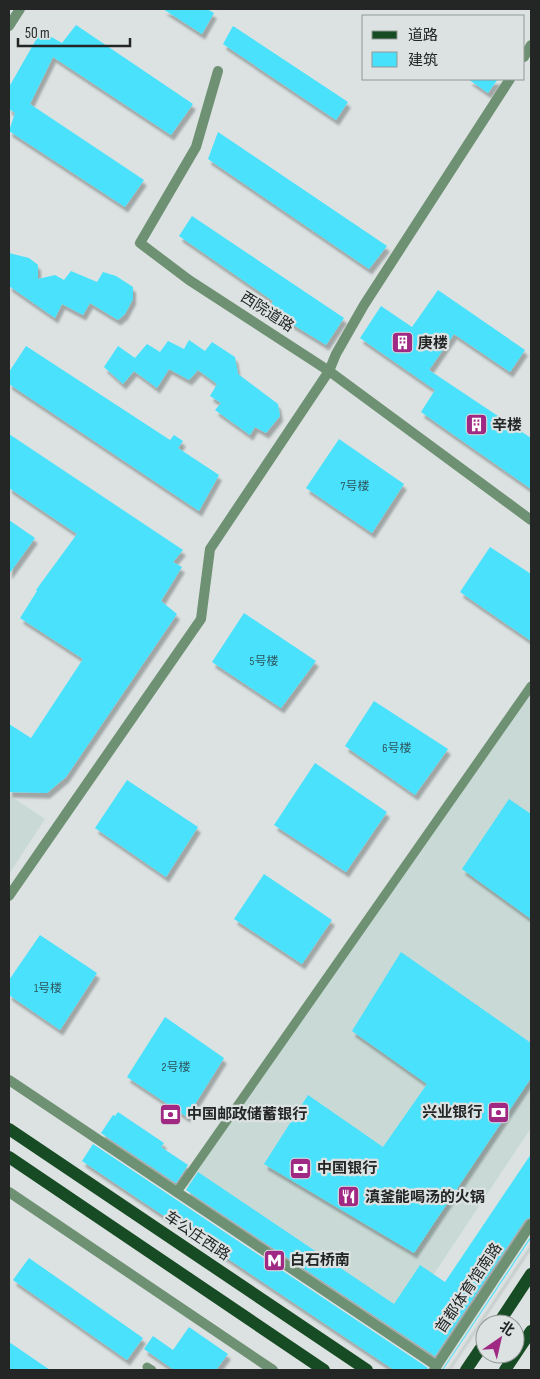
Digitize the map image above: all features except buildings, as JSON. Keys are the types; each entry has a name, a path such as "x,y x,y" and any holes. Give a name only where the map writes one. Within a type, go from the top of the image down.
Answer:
{"main road":[{"name":"车公庄西路","path":"9,1129 366,1370"},
{"path":"9,1157 324,1370"},
{"path":"505,1314 531,1274"},
{"path":"505,1370 531,1331"},
{"path":"466,1370 475,1357"}],"street":[{"path":"9,26 20,9"},
{"name":"西院道路","path":"218,70 196,147 140,243 189,280 330,371 531,520"},
{"path":"9,896 201,619 210,550 330,371 336,354 364,305 509,80"},
{"path":"9,1080 435,1368"},
{"path":"9,1192 273,1370"},
{"name":"首都体育馆南路","path":"435,1368 531,1224"}],"lane":[{"path":"177,1192 531,686"}],"shaded area":[{"path":"531,686 531,1128 398,1328 182,1183"},
{"path":"9,795 45,819 9,874"}],"place":[{"name":"庚楼","path":"402,343"},
{"name":"辛楼","path":"476,425"},
{"name":"兴业银行","path":"498,1112"},
{"name":"中国邮政储蓄银行","path":"171,1114"},
{"name":"中国银行","path":"301,1168"},
{"name":"滇釜能喝汤的火锅","path":"349,1197"},
{"name":"白石桥南","path":"274,1260"}]}
